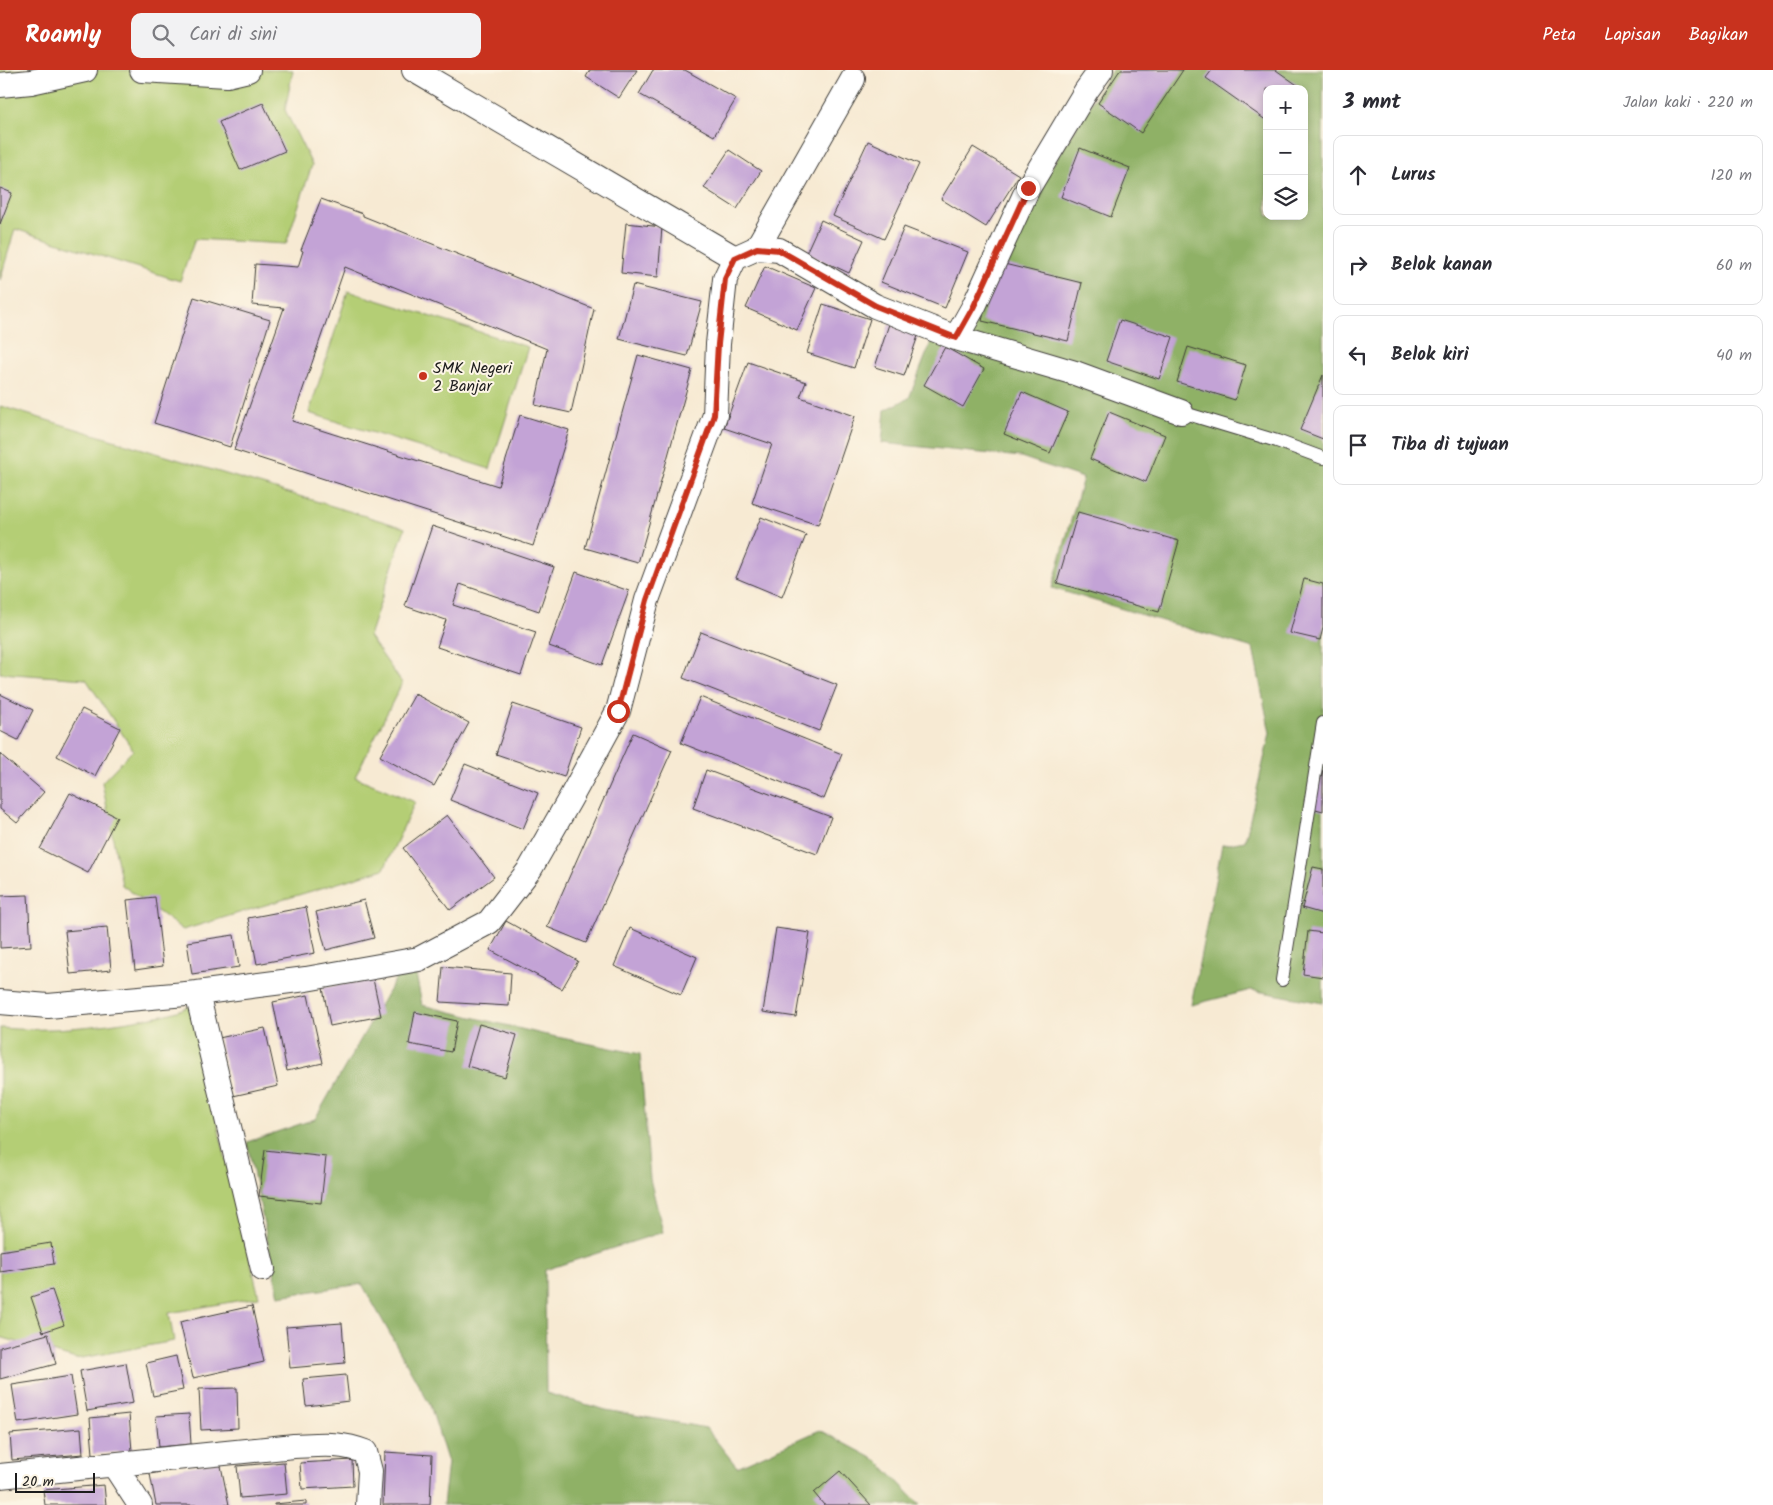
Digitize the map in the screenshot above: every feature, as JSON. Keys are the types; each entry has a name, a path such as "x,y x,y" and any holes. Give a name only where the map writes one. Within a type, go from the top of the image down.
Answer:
{"street":[{"path":"0,85 31,82 85,70"},
{"path":"142,70 227,75 248,70"},
{"path":"414,70 735,258"},
{"path":"956,338 974,306 1028,188 1086,91 1101,70"},
{"path":"757,248 853,79"},
{"path":"0,1002 48,1006 197,993 306,979 419,959 489,922 530,869 618,711 647,600 714,415 718,344 725,279 735,258 757,248 779,250 876,306 956,338 1075,373 1181,412"},
{"path":"197,993 263,1269"},
{"path":"0,1476 330,1444 349,1446 365,1452 370,1472 368,1505"},
{"path":"114,1465 140,1505"}],"lane":[{"path":"1181,412 1277,441 1323,458"},
{"path":"1282,980 1323,723"}],"green space":[{"path":"0,70 293,70 285,110 312,165 286,244 195,239 180,281 15,229 0,280"},
{"path":"1112,70 1323,70 1323,1003 1251,990 1191,1005 1222,845 1245,841 1270,733 1253,648 1052,588 1083,478 1021,457 882,443 885,410 909,398 931,342 960,348 1036,192"},
{"path":"348,291 528,347 490,469 309,413"},
{"path":"0,406 405,528 369,636 402,683 355,777 415,802 384,869 183,930 122,885 102,782 133,750 86,679 0,673"},
{"path":"416,974 422,1005 542,1034 640,1054 650,1179 663,1232 545,1270 546,1393 606,1410 706,1428 737,1467 820,1430 878,1461 920,1505 443,1505 448,1463 430,1405 362,1284 279,1296 247,1142 315,1119 396,978"},
{"path":"189,1006 259,1297 169,1313 174,1341 76,1359 0,1337 0,1028 53,1029 124,1022 160,1016"}],"building":[{"path":"590,70 637,70 619,98 586,77"},
{"path":"653,70 685,70 736,99 714,136 639,94"},
{"path":"1120,70 1183,70 1141,133 1098,103"},
{"path":"1212,70 1276,70 1297,85 1263,85 1263,118 1206,78"},
{"path":"263,103 285,151 240,170 219,122"},
{"path":"868,141 919,164 884,239 833,216"},
{"path":"973,147 1019,175 986,227 941,199"},
{"path":"1080,148 1130,168 1111,217 1061,197"},
{"path":"729,150 761,171 737,209 704,188"},
{"path":"0,188 12,193 0,224"},
{"path":"321,199 363,214 363,216 594,309 571,413 535,405 547,349 345,267 292,421 498,486 520,415 569,430 533,546 234,450 284,308 252,305 255,264 298,267 303,251 301,250"},
{"path":"821,220 864,240 849,273 806,253"},
{"path":"626,223 662,227 658,277 621,273"},
{"path":"904,227 968,252 945,308 881,282"},
{"path":"996,262 1082,283 1068,341 982,321"},
{"path":"765,266 816,288 797,330 746,308"},
{"path":"633,285 702,302 687,356 619,339"},
{"path":"194,297 270,320 230,447 154,423"},
{"path":"823,304 870,319 854,368 807,353"},
{"path":"1120,320 1173,337 1159,379 1106,361"},
{"path":"889,324 919,333 904,376 875,367"},
{"path":"945,347 984,369 963,407 924,385"},
{"path":"1188,347 1246,365 1235,400 1177,382"},
{"path":"638,355 692,370 638,563 585,548"},
{"path":"748,362 806,382 800,397 855,416 818,525 752,503 772,444 724,428"},
{"path":"1323,375 1323,439 1300,430"},
{"path":"1022,392 1068,412 1050,453 1004,434"},
{"path":"1109,412 1165,435 1146,482 1090,459"},
{"path":"1078,512 1179,541 1159,612 1057,583"},
{"path":"761,517 806,535 782,597 736,578"},
{"path":"432,526 554,567 539,611 460,584 453,605 536,632 521,675 437,647 446,620 405,606"},
{"path":"576,572 629,591 602,665 549,646"},
{"path":"1304,579 1323,584 1323,628 1320,640 1290,633"},
{"path":"701,632 837,685 819,731 683,678"},
{"path":"0,694 33,710 18,740 0,731"},
{"path":"415,694 469,723 434,786 380,756"},
{"path":"700,697 842,754 824,799 681,743"},
{"path":"513,704 581,727 564,777 496,754"},
{"path":"82,709 120,728 95,776 57,756"},
{"path":"633,733 672,750 586,943 547,927"},
{"path":"0,754 44,792 17,823 0,809"},
{"path":"465,764 538,793 523,829 450,800"},
{"path":"706,770 831,817 817,854 693,808"},
{"path":"1323,770 1323,811 1312,808"},
{"path":"70,793 117,817 88,873 40,849"},
{"path":"447,815 494,877 450,910 403,848"},
{"path":"1313,867 1323,869 1323,914 1302,908"},
{"path":"28,895 31,946 0,948 0,896"},
{"path":"155,897 163,966 135,970 127,900"},
{"path":"364,900 374,938 326,950 316,912"},
{"path":"306,907 315,953 257,964 248,918"},
{"path":"506,921 578,961 562,989 490,950"},
{"path":"107,927 111,970 70,974 65,931"},
{"path":"630,928 697,957 681,995 614,966"},
{"path":"776,928 810,933 796,1017 763,1012"},
{"path":"1308,931 1323,933 1323,977 1303,974"},
{"path":"234,935 239,967 192,974 187,942"},
{"path":"443,967 511,973 509,1006 440,1002"},
{"path":"373,979 381,1016 330,1026 323,988"},
{"path":"308,995 323,1063 287,1071 273,1002"},
{"path":"415,1012 457,1021 451,1052 409,1044"},
{"path":"479,1024 517,1035 505,1077 467,1066"},
{"path":"265,1028 278,1086 233,1096 219,1038"},
{"path":"265,1150 326,1157 321,1203 259,1196"},
{"path":"51,1243 54,1264 0,1272 0,1251"},
{"path":"52,1290 64,1325 43,1332 31,1297"},
{"path":"252,1306 264,1362 193,1378 180,1322"},
{"path":"342,1323 345,1363 290,1368 286,1327"},
{"path":"48,1334 56,1364 0,1379 0,1347"},
{"path":"176,1356 183,1390 153,1396 146,1363"},
{"path":"126,1363 133,1403 87,1411 80,1371"},
{"path":"346,1375 349,1401 306,1406 303,1379"},
{"path":"71,1376 77,1414 18,1423 12,1385"},
{"path":"237,1388 238,1428 201,1430 199,1389"},
{"path":"129,1414 132,1451 93,1454 90,1418"},
{"path":"189,1414 191,1444 159,1447 156,1416"},
{"path":"81,1428 83,1454 12,1460 10,1434"},
{"path":"385,1452 432,1455 430,1505 383,1505"},
{"path":"352,1460 353,1486 302,1489 300,1463"},
{"path":"220,1461 229,1505 156,1505 150,1474"},
{"path":"284,1462 287,1494 240,1498 237,1466"},
{"path":"840,1471 871,1505 824,1505 814,1493"},
{"path":"104,1485 106,1505 45,1505 43,1490"},
{"path":"306,1501 306,1505 274,1505 274,1504"}],"place":[{"name":"SMK Negeri 2 Banjar","path":"423,376"}],"route":[{"path":"618,711 647,600 714,415 718,344 725,279 735,258 757,248 779,250 876,306 956,338 974,306 1028,188"}]}
